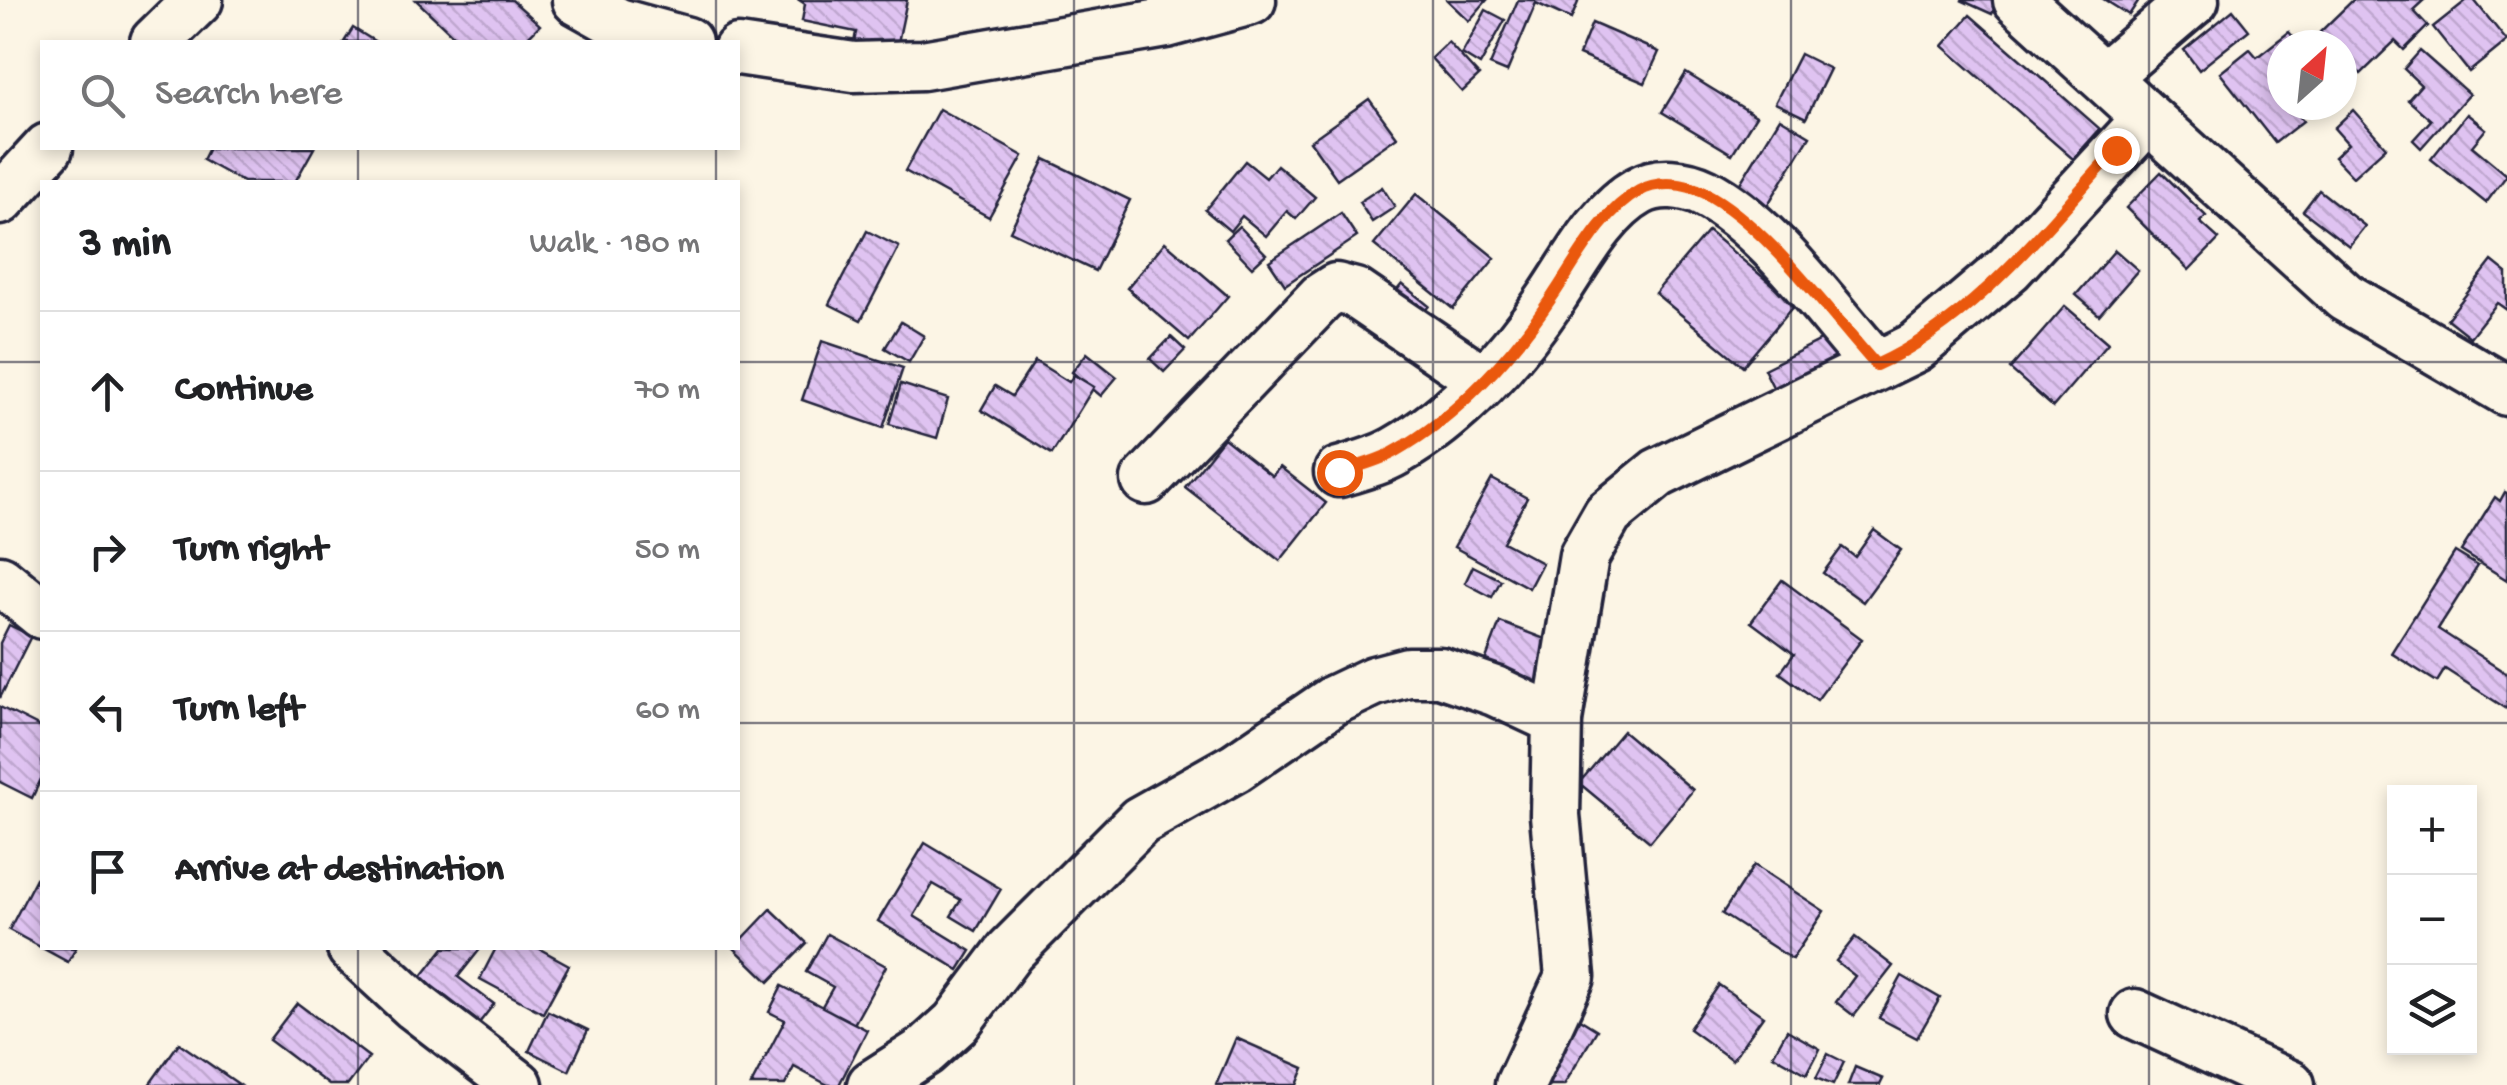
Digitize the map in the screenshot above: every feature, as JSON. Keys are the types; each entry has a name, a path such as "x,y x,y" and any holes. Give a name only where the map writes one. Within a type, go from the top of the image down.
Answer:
{"street":[{"path":"577,0 618,23 680,40"},
{"path":"740,50 854,67 923,65 1166,23 1251,0"},
{"path":"2018,0 2345,297 2507,390"},
{"path":"2104,77 2194,0"},
{"path":"156,40 187,3"},
{"path":"1520,1085 1570,977 1555,815 1557,720 1584,556 1608,514 1658,472 1916,347 2008,268 2146,118"},
{"path":"0,200 46,150"},
{"path":"1339,472 1394,453 1432,428 1483,380 1540,316 1598,229 1637,192 1657,184 1703,192 1728,208 1756,232 1876,365"},
{"path":"1146,480 1322,297 1336,288 1355,293 1483,380"},
{"path":"0,580 40,612"},
{"path":"872,1085 925,1051 956,1023 1010,951 1140,821 1236,767 1334,700 1374,681 1408,672 1440,672 1495,691 1557,720"},
{"path":"354,950 416,1006 518,1085"},
{"path":"2136,1014 2290,1085"}],"building":[{"path":"416,0 512,0 540,25 525,40 458,40"},
{"path":"799,0 907,0 896,52 854,43 856,32 802,21 805,4"},
{"path":"1447,0 1487,0 1469,21"},
{"path":"1518,0 1579,0 1571,19 1536,3 1507,72 1490,65"},
{"path":"1961,0 1997,0 1998,1 1992,14"},
{"path":"2105,0 2139,0 2129,15"},
{"path":"2353,0 2424,0 2413,10 2428,26 2404,50 2395,41 2361,74 2357,70 2357,30 2322,30"},
{"path":"2467,0 2474,0 2507,41 2469,72 2433,27"},
{"path":"1486,10 1505,20 1480,65 1462,54"},
{"path":"2233,10 2249,30 2199,70 2184,50"},
{"path":"1970,15 2100,129 2073,159 1943,46"},
{"path":"1592,23 1659,52 1645,83 1579,55"},
{"path":"353,28 373,40 345,40"},
{"path":"1448,42 1479,76 1462,92 1431,58"},
{"path":"2250,49 2257,57 2267,49 2267,120 2303,121 2275,143 2220,73"},
{"path":"2420,51 2469,94 2421,148 2413,140 2431,120 2408,100 2421,85 2404,69"},
{"path":"1800,54 1830,69 1806,118 1775,103"},
{"path":"1686,73 1756,116 1732,154 1662,112"},
{"path":"1369,99 1397,137 1337,179 1310,141"},
{"path":"939,109 1023,156 989,217 905,171"},
{"path":"2357,114 2386,147 2353,177 2334,157 2348,144 2334,128 2342,120 2357,120"},
{"path":"2467,114 2486,129 2472,146 2507,175 2486,203 2431,159"},
{"path":"1780,118 1810,136 1767,206 1737,188"},
{"path":"208,150 313,150 296,180 239,180 203,160"},
{"path":"1045,159 1130,200 1095,271 1010,231"},
{"path":"1245,161 1266,178 1277,165 1315,197 1296,219 1287,211 1266,236 1242,216 1230,231 1205,210"},
{"path":"2161,172 2206,216 2200,222 2219,239 2189,270 2126,208"},
{"path":"1382,187 1395,207 1372,222 1359,202"},
{"path":"2319,190 2365,226 2349,246 2303,211"},
{"path":"1416,194 1495,258 1453,309 1374,245"},
{"path":"1341,213 1357,237 1285,285 1269,261"},
{"path":"1239,226 1266,254 1252,267 1225,239"},
{"path":"867,231 899,247 861,320 829,304"},
{"path":"1708,231 1795,304 1743,366 1655,293"},
{"path":"1165,242 1228,296 1189,341 1127,288"},
{"path":"2115,250 2138,270 2099,315 2076,295"},
{"path":"2492,261 2507,273 2507,310 2497,303 2470,337 2447,319"},
{"path":"1402,284 1429,306 1414,323 1388,301"},
{"path":"2065,306 2108,343 2053,407 2010,369"},
{"path":"901,322 924,336 909,362 885,348"},
{"path":"1835,333 1847,358 1776,393 1764,369"},
{"path":"1171,337 1185,350 1164,372 1150,359"},
{"path":"822,341 903,368 883,428 802,400"},
{"path":"1087,353 1117,377 1101,396 1072,372"},
{"path":"1035,361 1069,382 1074,375 1094,387 1052,454 981,410 995,386 1012,396"},
{"path":"901,384 948,399 937,438 889,424"},
{"path":"1224,438 1272,476 1280,467 1326,503 1280,561 1185,487"},
{"path":"1492,479 1527,498 1503,542 1542,563 1529,588 1454,547"},
{"path":"2505,492 2507,580 2461,551 2495,497 2500,501"},
{"path":"1874,530 1901,550 1863,602 1823,573 1842,547 1855,557"},
{"path":"2455,552 2478,566 2438,629 2507,674 2507,709 2445,669 2437,682 2391,653"},
{"path":"1473,566 1501,580 1492,597 1465,583"},
{"path":"1782,580 1862,639 1817,700 1780,673 1794,654 1751,622"},
{"path":"1500,622 1558,644 1539,693 1481,672"},
{"path":"9,625 31,636 0,698 0,643"},
{"path":"0,707 40,727 40,781 32,798 0,782"},
{"path":"1623,731 1693,790 1650,842 1579,783"},
{"path":"925,843 1001,889 976,931 951,916 961,900 933,884 914,916 971,951 959,970 878,921"},
{"path":"1754,865 1824,911 1792,959 1722,914"},
{"path":"36,878 40,881 40,947 9,930"},
{"path":"771,909 807,943 769,982 736,950 740,950 740,942"},
{"path":"827,934 886,966 853,1026 821,1008 833,987 806,972"},
{"path":"1855,937 1893,966 1854,1016 1836,1002 1855,976 1836,961"},
{"path":"46,950 75,950 68,962"},
{"path":"442,950 479,950 458,977 494,1004 476,1027 418,981"},
{"path":"495,950 542,950 569,965 543,1013 480,979"},
{"path":"1902,976 1940,998 1917,1038 1879,1018"},
{"path":"1719,985 1763,1016 1732,1060 1689,1029"},
{"path":"782,986 867,1030 839,1085 828,1085 794,1067 785,1085 751,1085 785,1020 769,1012"},
{"path":"297,1003 369,1057 348,1085 329,1085 269,1040"},
{"path":"548,1011 588,1030 569,1071 529,1051"},
{"path":"1573,1015 1597,1030 1564,1085 1529,1085"},
{"path":"1787,1030 1820,1049 1807,1074 1773,1055"},
{"path":"1236,1038 1304,1068 1297,1085 1216,1085"},
{"path":"179,1043 240,1085 149,1085"},
{"path":"1828,1054 1844,1062 1833,1085 1816,1078"},
{"path":"1855,1067 1883,1079 1880,1085 1848,1085"}],"route":[{"path":"1339,472 1394,453 1432,428 1510,351 1540,316 1598,229 1637,192 1657,184 1677,184 1703,192 1728,208 1756,232 1876,365 1916,347 2008,268 2116,150"}]}
